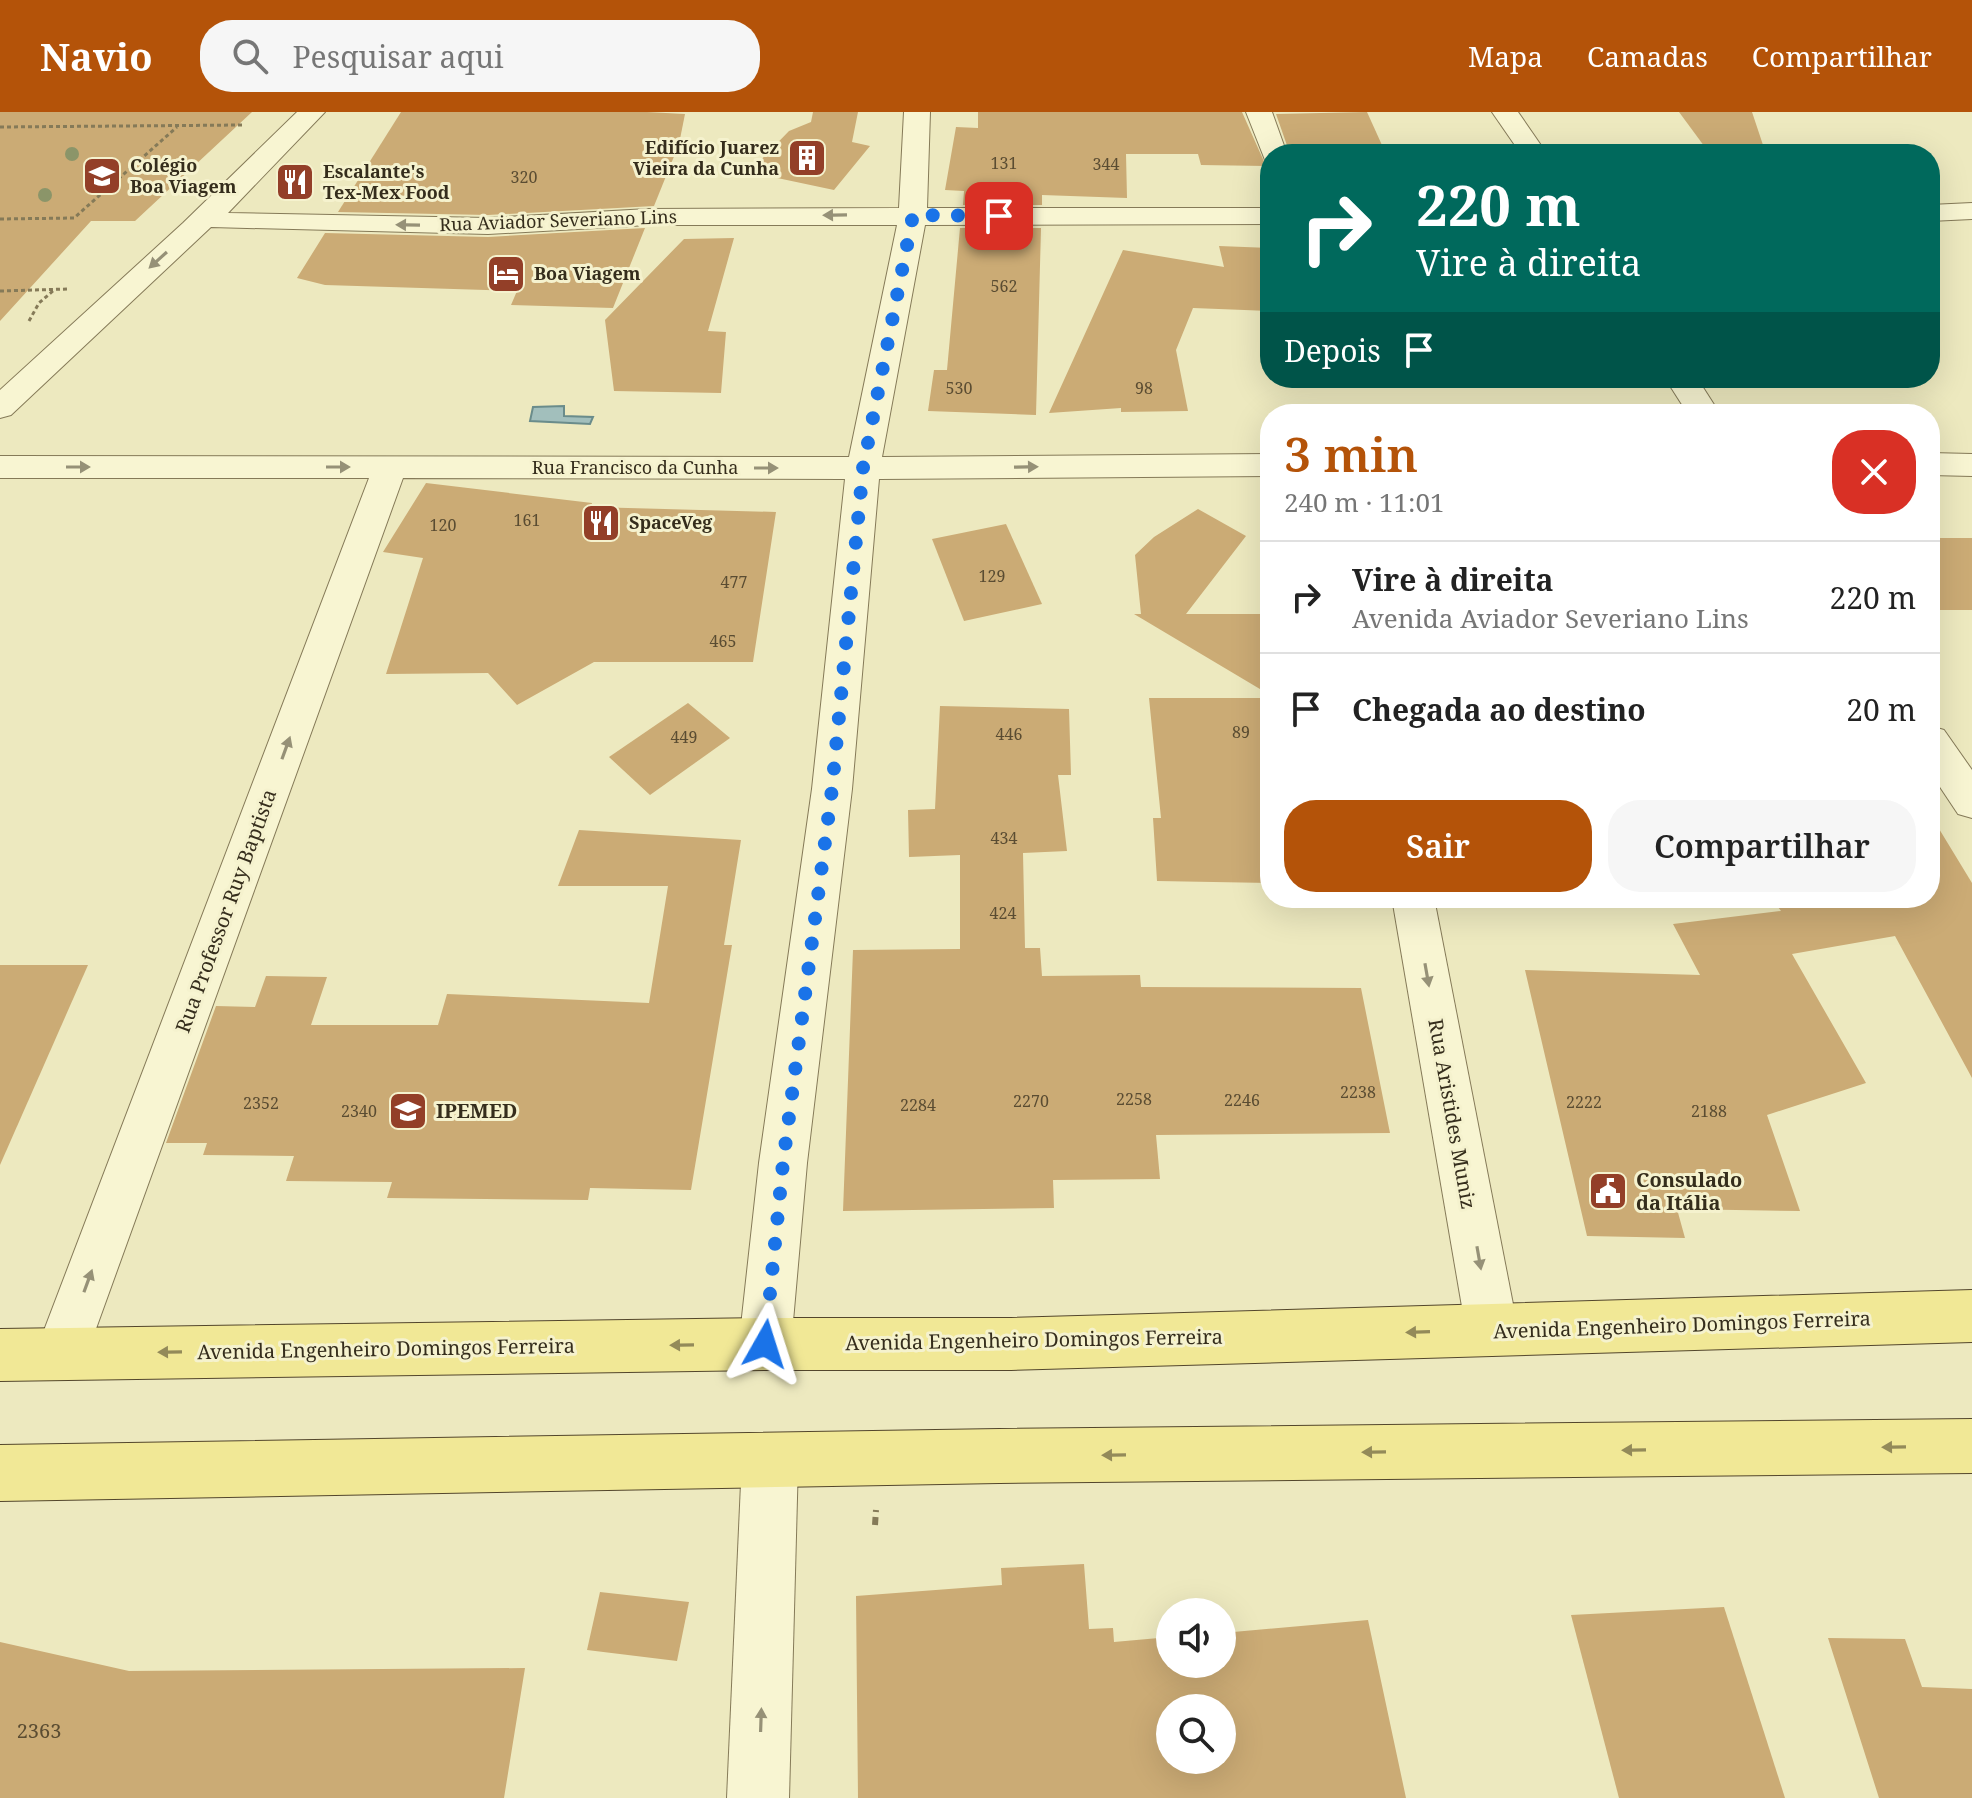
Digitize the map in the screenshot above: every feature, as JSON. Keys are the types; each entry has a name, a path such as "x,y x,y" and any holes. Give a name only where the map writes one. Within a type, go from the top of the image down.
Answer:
{"main road":[{"name":"Avenida Engenheiro Domingos Ferreira","path":"0,1355 765,1344 1011,1344 1972,1316"},
{"path":"0,1473 1972,1446"}],"street":[{"path":"0,408 209,219 312,112"},
{"path":"765,1344 783,1163 832,789 863,468 913,215 917,112"},
{"path":"1259,112 1270,144"},
{"path":"1505,112 1527,144"},
{"path":"1940,213 1972,211"},
{"name":"Rua Aviador Severiano Lins","path":"209,219 488,226 648,217 1260,216"},
{"path":"1940,464 1972,465"},
{"name":"Rua Francisco da Cunha","path":"0,467 1260,465"},
{"name":"Rua Professor Ruy Baptista","path":"61,1354 390,467"},
{"path":"1940,756 1972,802"},
{"name":"Rua Aristides Muniz","path":"1415,908 1492,1330"},
{"path":"758,1798 770,1461"}],"path":[{"path":"229,125 233,120"},
{"path":"0,127 247,125"},
{"path":"1,220 74,218 177,126"},
{"path":"29,321 39,303 54,290"},
{"path":"0,291 40,291"}],"water":[{"path":"564,406 564,416 593,417 590,424 530,421 533,407"}],"building":[{"name":"Colégio Boa Viagem","path":"0,112 252,112 135,221 91,221 0,321"},
{"path":"401,112 685,114 679,144 654,206 488,215 338,212"},
{"name":"Edifício Juarez Vieira da Cunha","path":"813,112 858,112 852,142 870,146 834,190 749,172 789,131 811,122"},
{"path":"978,112 1242,112 1260,152 1260,166 1201,165 1198,154 1126,154 1127,198 1042,195 1042,205 963,205 964,191 945,190 956,127 978,128"},
{"path":"1367,112 1381,144 1286,144 1276,114"},
{"path":"1679,112 1752,112 1763,144 1703,144"},
{"path":"645,228 613,308 511,305 517,291 325,285 297,278 325,233 488,237"},
{"path":"960,228 1041,228 1036,415 928,411 934,370 947,370"},
{"path":"734,238 708,331 726,332 721,393 614,391 605,320 684,239"},
{"path":"1219,246 1260,248 1260,311 1193,308 1176,350 1188,411 1121,412 1121,408 1049,413 1123,250 1224,267"},
{"path":"426,483 592,503 591,507 776,512 753,662 594,662 517,705 488,673 386,674 423,558 383,552"},
{"path":"1198,509 1246,536 1186,614 1260,614 1260,689 1134,614 1141,614 1135,555 1154,537"},
{"path":"1006,524 1042,604 964,621 932,539"},
{"path":"1940,538 1972,538 1972,610 1940,610"},
{"path":"1149,698 1260,698 1260,883 1157,881 1153,818 1161,818"},
{"path":"688,703 730,738 650,795 609,757"},
{"path":"940,706 1069,709 1071,775 1058,775 1067,851 1023,853 1025,948 1040,948 1042,976 1140,975 1141,987 1361,988 1390,1133 1156,1135 1160,1179 1053,1180 1054,1208 843,1211 853,950 960,949 960,855 909,857 908,810 935,809"},
{"path":"579,830 741,840 724,945 732,945 691,1190 590,1188 588,1200 387,1198 392,1182 286,1181 294,1156 203,1155 207,1143 166,1143 216,1006 255,1007 266,976 327,977 311,1025 438,1025 447,994 649,1003 668,886 558,886"},
{"path":"1940,830 1972,883 1972,1078 1895,936 1792,954 1866,1083 1767,1115 1800,1211 1677,1209 1685,1238 1587,1236 1525,970 1700,975 1673,924 1781,911 1779,908 1940,908"},
{"path":"0,965 88,965 0,1165"},
{"path":"1084,1564 1089,1629 1113,1628 1114,1642 1156,1638 1156,1678 1236,1678 1236,1632 1368,1620 1406,1798 858,1798 856,1596 1002,1585 1001,1568"},
{"path":"600,1592 689,1602 677,1661 587,1650"},
{"path":"1724,1607 1785,1798 1619,1798 1571,1615"},
{"path":"1828,1638 1905,1639 1922,1687 1972,1689 1972,1798 1879,1798"},
{"path":"0,1642 129,1671 525,1668 504,1798 0,1798"}],"place":[{"name":"Edifício Juarez Vieira da Cunha","path":"807,158"},
{"name":"Colégio Boa Viagem","path":"102,176"},
{"name":"Escalante's Tex-Mex Food","path":"295,182"},
{"name":"Boa Viagem","path":"506,274"},
{"name":"SpaceVeg","path":"601,523"},
{"name":"IPEMED","path":"408,1111"},
{"name":"Consulado da Itália","path":"1608,1191"}],"route":[{"path":"765,1344 783,1163 832,789 863,468 913,215 999,216"}]}
